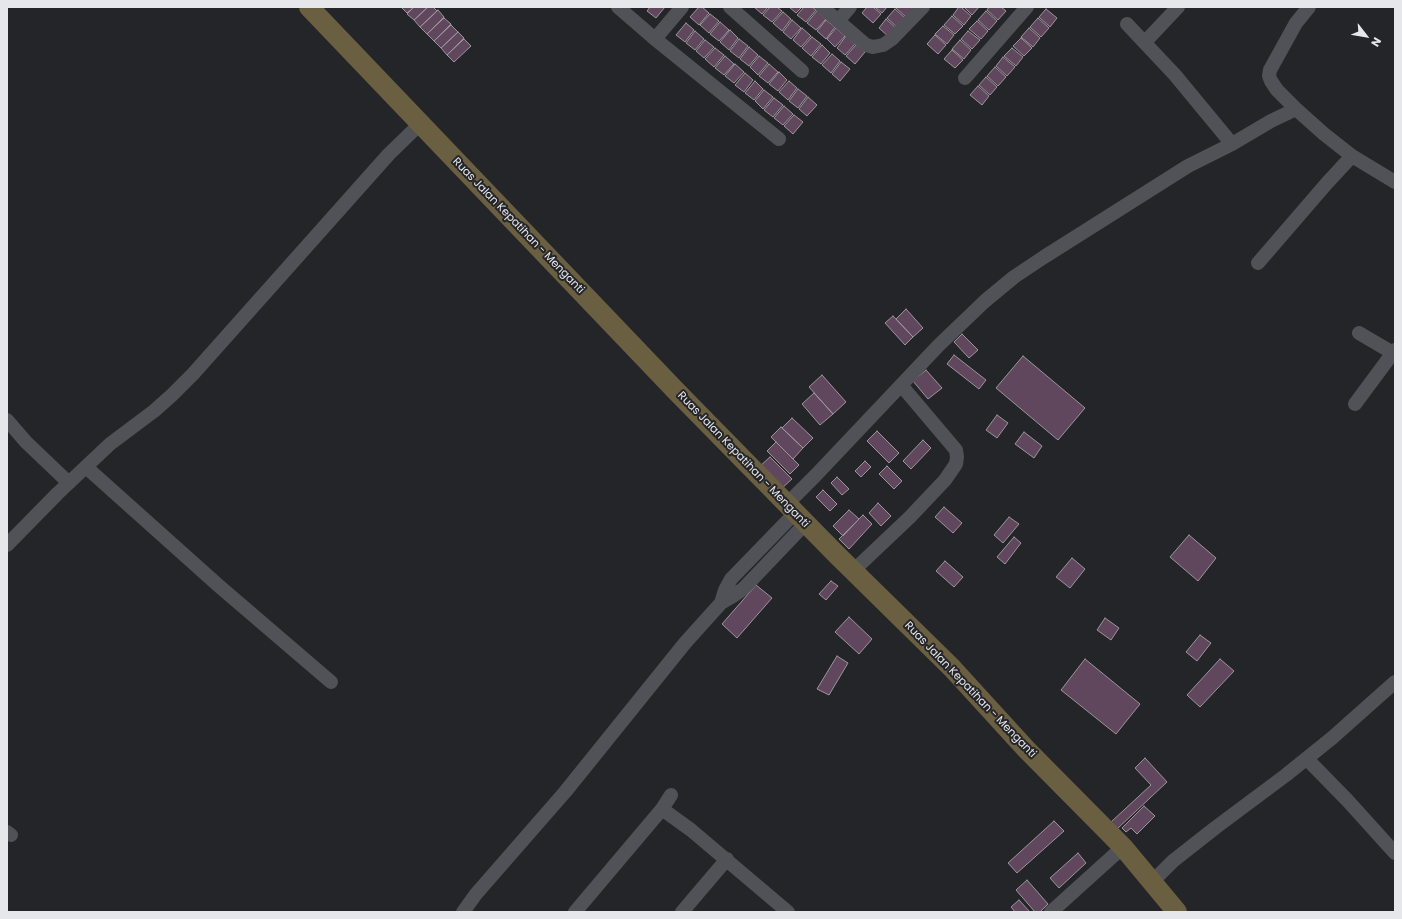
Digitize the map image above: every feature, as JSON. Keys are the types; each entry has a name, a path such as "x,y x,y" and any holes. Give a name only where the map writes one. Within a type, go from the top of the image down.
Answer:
{"main road":[{"name":"Ruas Jalan Kepatihan - Menganti","path":"314,9 420,124 672,387 853,571 952,668 1026,749 1123,847 1178,912"}],"street":[{"path":"618,7 655,39 779,139"},
{"path":"655,39 682,7"},
{"path":"730,7 802,71"},
{"path":"822,7 866,45 873,48 883,45 892,39 923,7"},
{"path":"838,21 850,7"},
{"path":"965,78 1027,7"},
{"path":"1145,42 1178,7"},
{"path":"1309,7 1294,27 1270,70 1269,76 1271,81 1277,90 1315,126 1352,156 1395,182"},
{"path":"1127,24 1175,75 1232,144"},
{"path":"463,912 476,894 565,792 685,643 721,602 734,596 744,588 796,513 816,475 944,340 985,301 1014,277 1044,257 1188,166 1232,144 1296,108"},
{"path":"7,545 68,483 110,444 172,396 384,159 420,124"},
{"path":"1258,263 1352,156"},
{"path":"1355,404 1394,352 1359,333"},
{"path":"853,571 929,497 952,471 956,464 956,450 901,385"},
{"path":"7,420 26,442 68,483"},
{"path":"86,467 219,586 331,682"},
{"path":"1152,882 1173,861 1307,759 1395,682"},
{"path":"1307,759 1348,801 1395,853"},
{"path":"575,912 662,809 671,795"},
{"path":"662,809 727,859 783,910"},
{"path":"1051,912 1123,847"},
{"path":"682,912 727,859"}],"building":[{"path":"401,7 414,7 407,13"},
{"path":"414,7 428,7 414,20 407,14"},
{"path":"428,7 433,7 437,11 420,27 414,20"},
{"path":"650,7 665,7 656,18 647,11"},
{"path":"699,7 702,7 709,13 699,25 690,17"},
{"path":"754,7 768,7 762,14"},
{"path":"770,7 777,7 782,11 772,22 763,15"},
{"path":"789,7 802,7 796,13"},
{"path":"804,7 812,7 816,10 806,22 797,15"},
{"path":"867,7 873,7 881,14 873,23 862,13"},
{"path":"875,7 887,7 882,13"},
{"path":"912,7 915,9 907,18 896,8"},
{"path":"959,7 971,16 964,25 953,15"},
{"path":"964,7 979,7 972,15"},
{"path":"989,7 1001,7 1006,11 998,20 987,10"},
{"path":"895,9 906,19 898,28 887,18"},
{"path":"1046,9 1057,18 1050,27 1039,17"},
{"path":"438,10 444,17 427,34 420,27"},
{"path":"817,11 826,19 816,30 807,23"},
{"path":"986,11 997,21 989,30 978,20"},
{"path":"783,12 791,19 782,31 773,23"},
{"path":"710,14 719,21 709,33 700,25"},
{"path":"952,16 963,26 955,34 944,25"},
{"path":"444,18 451,24 434,41 427,34"},
{"path":"1038,18 1049,28 1041,37 1030,27"},
{"path":"886,19 897,29 890,38 879,28"},
{"path":"792,20 801,28 791,39 783,32"},
{"path":"826,20 835,27 826,39 817,31"},
{"path":"977,21 988,31 981,39 969,29"},
{"path":"720,22 729,30 719,41 710,34"},
{"path":"686,23 694,30 685,42 676,35"},
{"path":"451,25 458,32 441,48 434,41"},
{"path":"943,26 954,35 947,44 935,34"},
{"path":"802,28 811,36 801,47 793,40"},
{"path":"836,28 845,36 835,47 827,39"},
{"path":"1029,28 1040,38 1033,47 1021,37"},
{"path":"730,30 738,38 729,50 720,42"},
{"path":"695,31 704,39 695,50 686,43"},
{"path":"968,31 980,40 972,49 961,39"},
{"path":"458,32 464,38 447,55 441,48"},
{"path":"935,35 946,45 938,54 927,44"},
{"path":"846,36 855,44 845,55 837,48"},
{"path":"812,37 821,44 811,56 802,48"},
{"path":"1021,38 1032,48 1024,56 1013,46"},
{"path":"464,39 471,46 454,62 447,55"},
{"path":"739,39 748,46 739,58 730,51"},
{"path":"705,40 714,47 704,58 696,51"},
{"path":"960,40 971,50 964,59 952,49"},
{"path":"822,45 830,53 821,64 812,57"},
{"path":"856,45 865,52 855,64 846,56"},
{"path":"749,47 758,55 749,66 740,59"},
{"path":"715,48 724,55 714,67 705,59"},
{"path":"1012,48 1023,57 1016,66 1004,56"},
{"path":"952,50 963,60 955,68 944,59"},
{"path":"832,54 840,61 831,73 822,65"},
{"path":"725,56 734,64 724,75 715,68"},
{"path":"759,56 768,63 758,75 750,67"},
{"path":"1003,57 1015,67 1007,76 996,66"},
{"path":"841,62 850,69 840,81 832,74"},
{"path":"735,64 744,72 734,83 725,76"},
{"path":"769,64 778,72 768,83 759,76"},
{"path":"995,67 1006,77 998,86 987,76"},
{"path":"779,72 787,80 778,91 769,84"},
{"path":"745,73 753,80 744,92 735,85"},
{"path":"986,77 997,87 990,95 979,85"},
{"path":"755,81 763,89 754,100 745,93"},
{"path":"789,81 797,88 788,100 779,92"},
{"path":"978,86 989,96 982,105 970,95"},
{"path":"798,89 807,96 798,108 789,101"},
{"path":"764,90 773,97 763,109 755,101"},
{"path":"808,97 817,105 807,116 799,109"},
{"path":"774,98 783,105 773,117 764,110"},
{"path":"784,106 793,114 783,125 774,118"},
{"path":"794,115 803,122 793,134 784,126"},
{"path":"906,309 923,328 913,337 896,319"},
{"path":"893,316 913,337 905,345 885,323"},
{"path":"962,334 978,350 969,358 954,342"},
{"path":"954,355 986,380 979,389 947,364"},
{"path":"1023,356 1085,408 1058,440 996,388"},
{"path":"926,370 942,388 928,399 913,381"},
{"path":"822,375 846,402 833,414 809,387"},
{"path":"814,393 833,414 820,425 802,404"},
{"path":"997,415 1008,423 997,438 986,430"},
{"path":"792,418 813,438 803,448 782,428"},
{"path":"781,427 803,448 793,459 771,437"},
{"path":"877,431 899,453 889,463 867,441"},
{"path":"1024,432 1042,446 1034,458 1015,444"},
{"path":"923,440 931,448 911,469 903,461"},
{"path":"776,442 799,465 790,474 767,451"},
{"path":"770,457 792,479 781,489 759,467"},
{"path":"865,461 871,467 861,477 855,471"},
{"path":"887,466 902,481 894,489 879,474"},
{"path":"837,477 849,489 842,495 831,483"},
{"path":"823,490 837,504 830,511 816,497"},
{"path":"878,503 891,516 881,526 869,513"},
{"path":"944,507 962,523 953,533 935,517"},
{"path":"849,510 859,519 843,536 833,526"},
{"path":"863,515 872,524 849,549 839,539"},
{"path":"1009,517 1019,524 1003,543 994,535"},
{"path":"1189,535 1216,558 1198,581 1170,557"},
{"path":"1014,537 1021,543 1005,564 997,557"},
{"path":"1072,558 1085,569 1070,588 1056,577"},
{"path":"945,561 963,577 954,587 936,571"},
{"path":"831,581 838,586 826,600 819,594"},
{"path":"756,585 772,598 737,638 722,624"},
{"path":"849,617 872,639 859,654 835,632"},
{"path":"1105,618 1119,628 1111,640 1097,630"},
{"path":"1200,635 1211,643 1197,661 1186,652"},
{"path":"837,656 848,663 829,695 817,689"},
{"path":"1085,659 1140,704 1116,734 1061,690"},
{"path":"1220,659 1234,671 1200,707 1187,695"},
{"path":"1145,758 1167,782 1117,829 1111,822 1151,785 1135,768"},
{"path":"1144,806 1155,816 1137,834 1131,828 1126,832 1122,828"},
{"path":"1054,821 1064,831 1017,873 1008,863"},
{"path":"1078,853 1086,863 1059,888 1050,878"},
{"path":"1027,880 1048,904 1040,912 1035,912 1016,890"},
{"path":"1019,900 1030,912 1015,912 1011,907"}]}
